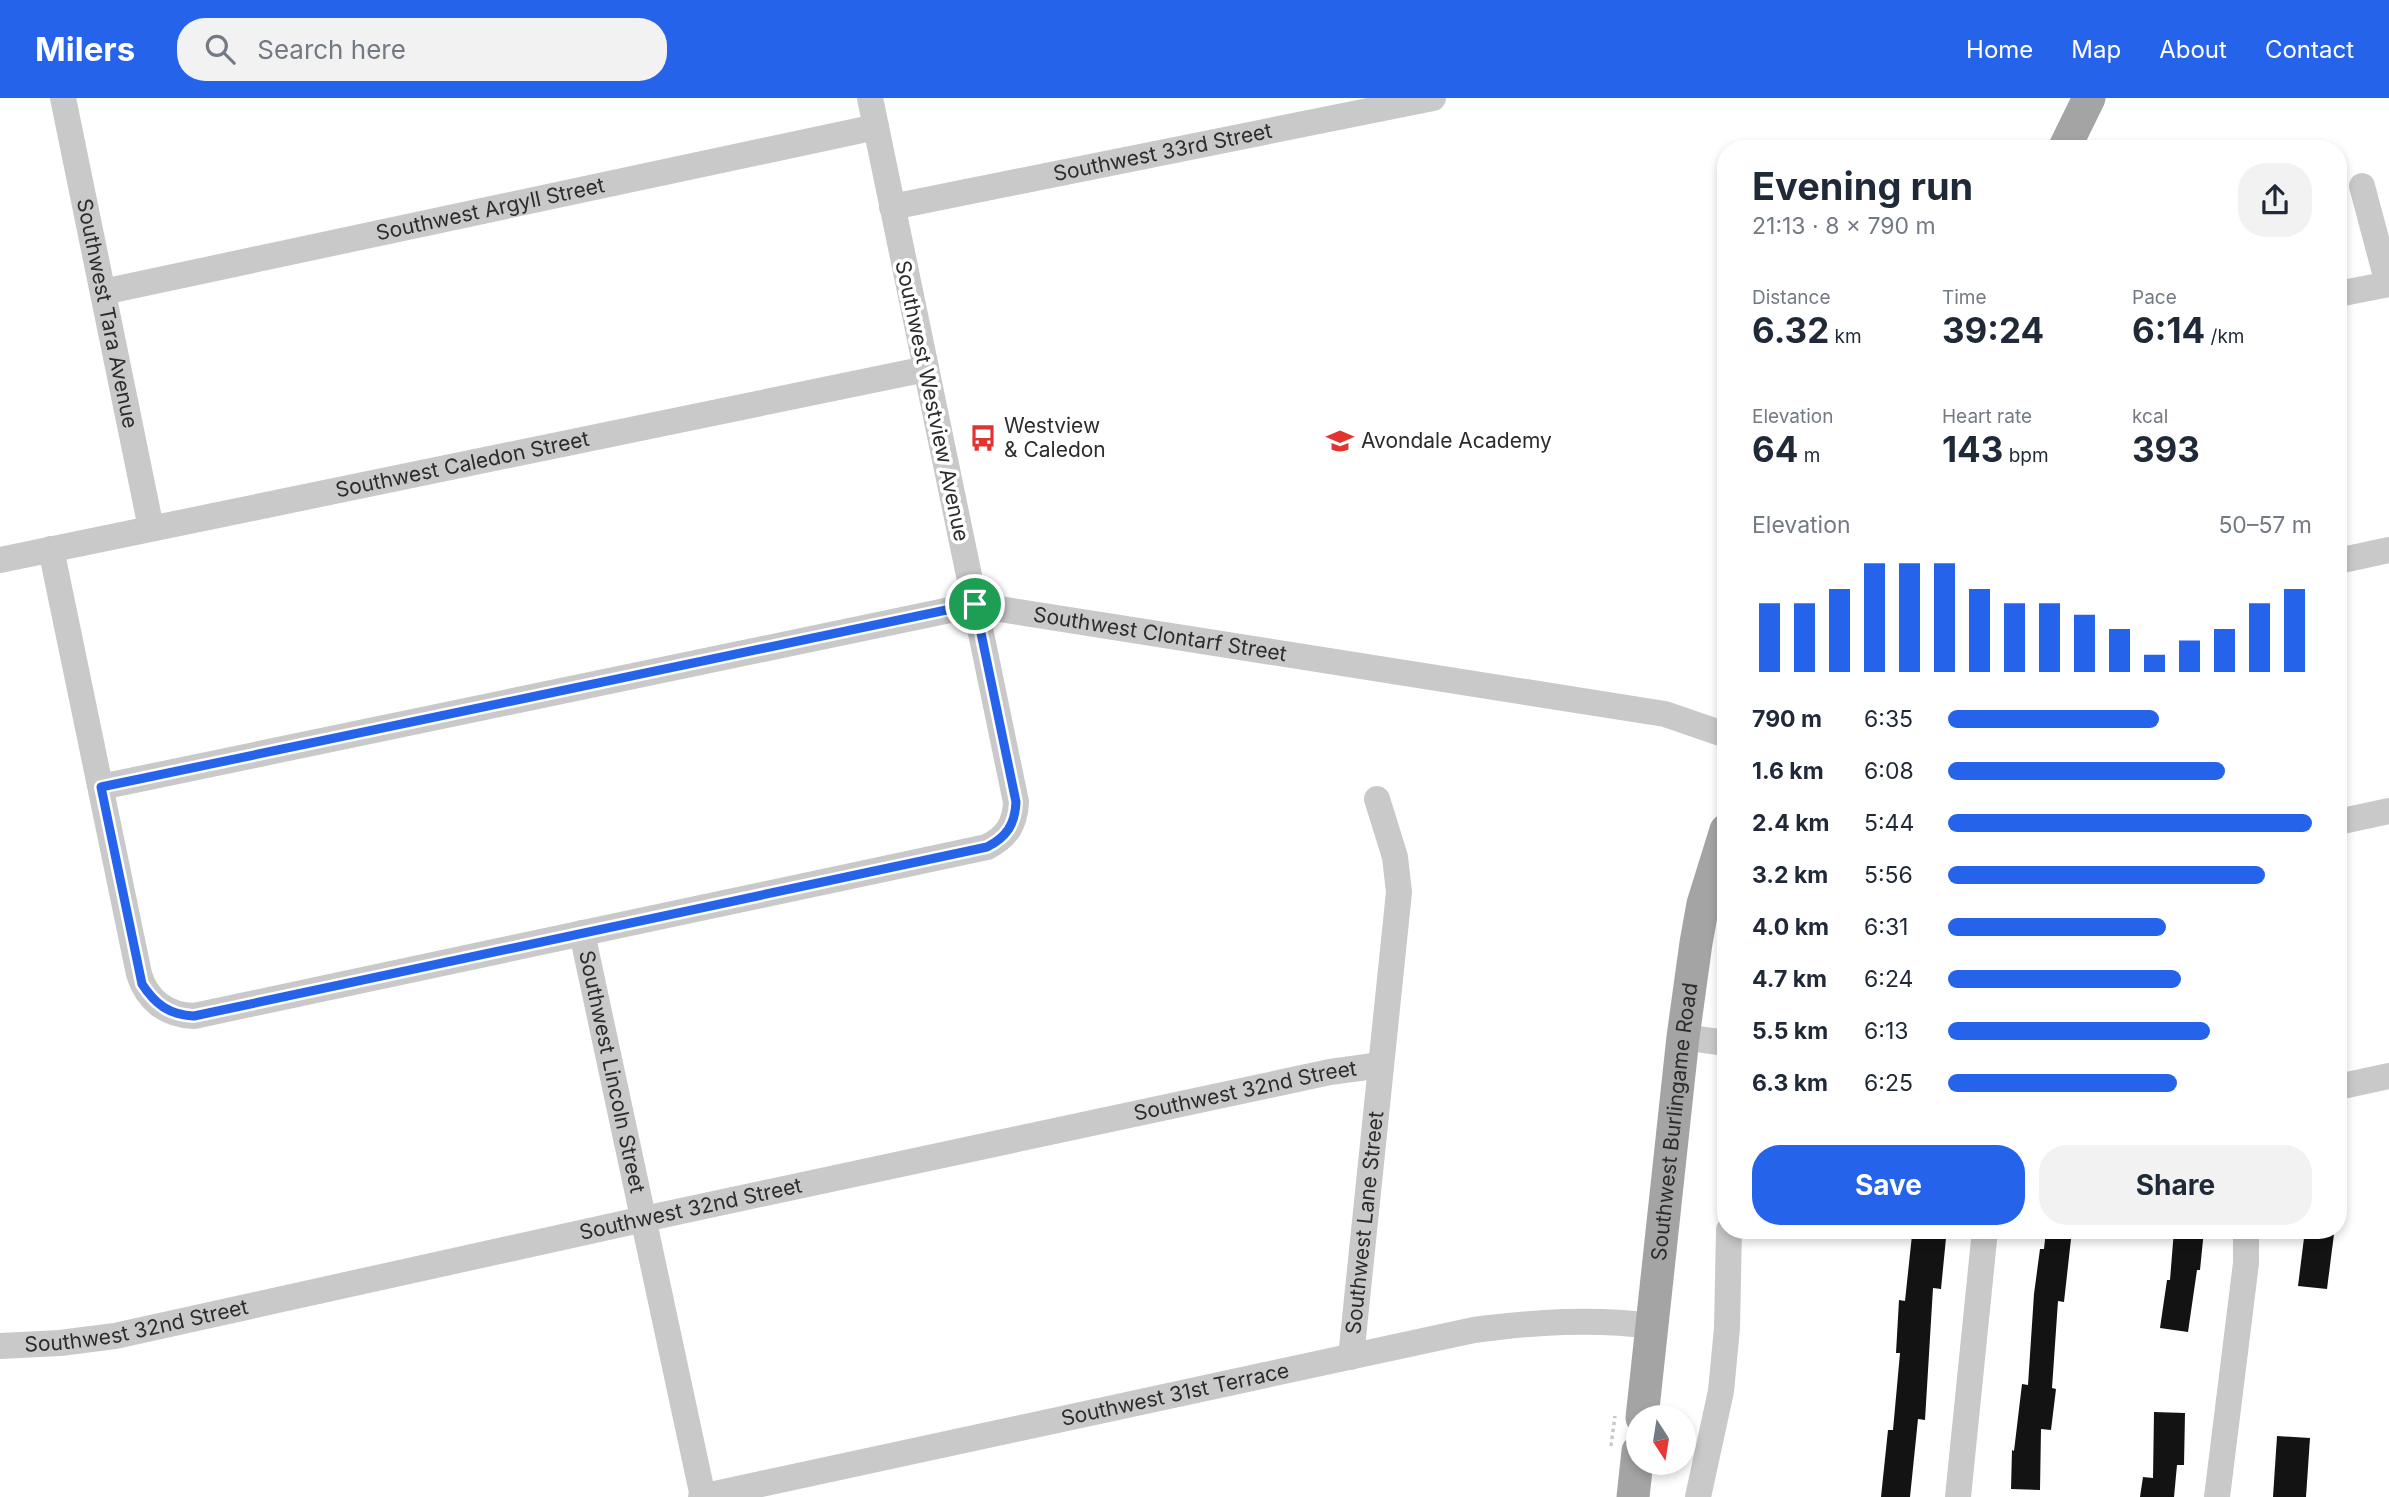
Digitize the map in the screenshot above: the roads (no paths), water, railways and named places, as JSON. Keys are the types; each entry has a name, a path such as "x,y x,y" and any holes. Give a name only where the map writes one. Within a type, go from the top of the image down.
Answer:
{"main road":[{"path":"2068,140 2089,98"},
{"name":"Southwest Burlingame Road","path":"1631,1405 1653,1326 1683,1037 1701,917 1717,861"},
{"path":"1624,1455 1633,1497"}],"street":[{"name":"Southwest Tara Avenue","path":"63,98 151,528"},
{"name":"Southwest Westview Avenue","path":"582,933 987,847 999,841 1011,827 1016,814 1016,802 870,98"},
{"name":"Southwest 33rd Street","path":"892,207 1433,98"},
{"name":"Southwest Argyll Street","path":"103,292 876,127"},
{"path":"2347,293 2389,284 2362,186"},
{"name":"Southwest Caledon Street","path":"0,560 926,369"},
{"path":"51,550 139,974 142,984 159,1006 176,1014 194,1016 582,933"},
{"path":"2347,559 2389,550"},
{"name":"Southwest Clontarf Street","path":"101,787 975,604 1665,714 1717,732"},
{"name":"Southwest Lane Street","path":"1351,1357 1399,892 1395,857 1377,799"},
{"path":"2347,820 2389,811"},
{"name":"Southwest Lincoln Street","path":"582,933 702,1497"},
{"path":"1683,1037 1717,1042"},
{"name":"Southwest 32nd Street","path":"0,1346 60,1343 115,1336 1317,1074 1381,1065"},
{"path":"2347,1085 2389,1076"},
{"path":"1698,1497 1721,1391 1727,1328 1729,1239"},
{"path":"1958,1497 1984,1239"},
{"path":"2217,1497 2246,1263 2246,1239"},
{"name":"Southwest 31st Terrace","path":"702,1497 1474,1330 1522,1324 1603,1322 1653,1326"}],"place":[{"name":"Westview & Caledon","path":"983,438"},
{"name":"Avondale Academy","path":"1340,441"}]}
